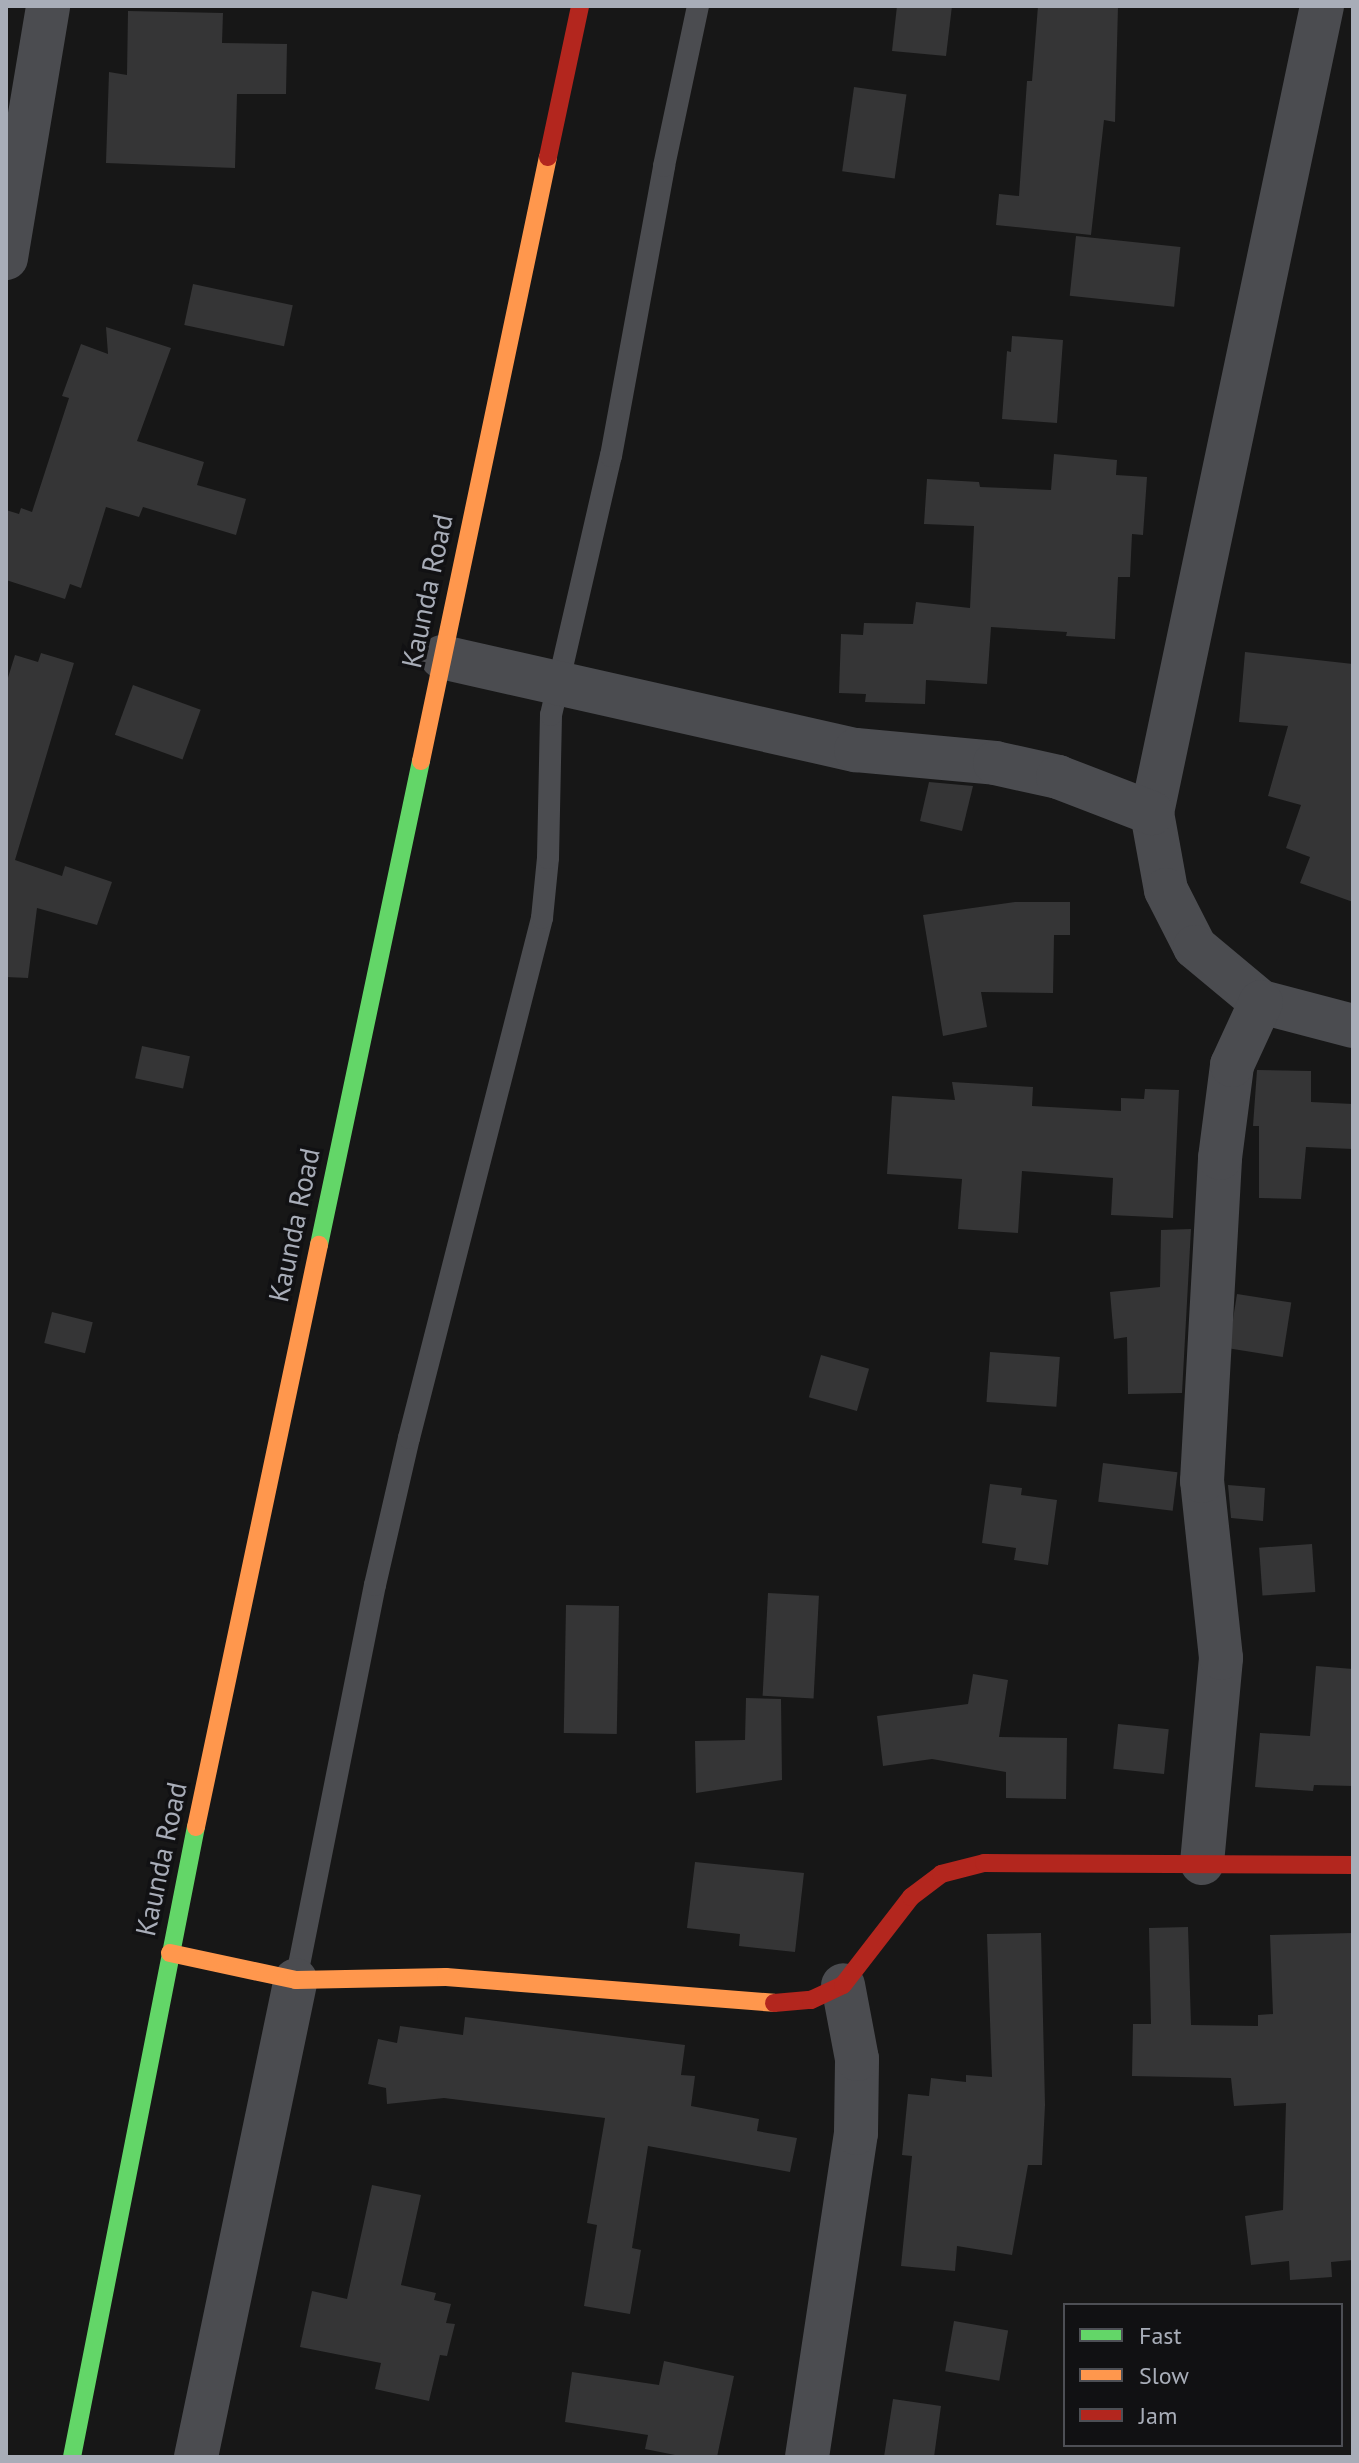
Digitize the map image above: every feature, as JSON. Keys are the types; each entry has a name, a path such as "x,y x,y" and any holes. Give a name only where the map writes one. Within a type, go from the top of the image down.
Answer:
{"main road":[{"name":"Kaunda Road","path":"72,2457 170,1953 580,6"},
{"path":"170,1953 296,1980 446,1977 772,2003 811,2000 843,1985 911,1897 941,1874 984,1863 1353,1865"}],"street":[{"path":"6,258 48,6"},
{"path":"1322,6 1152,813 1166,890 1195,947 1261,1002 1353,1026"},
{"path":"442,657 856,750 995,763 1033,771 1058,777 1152,813"},
{"path":"1202,1863 1221,1658 1202,1481 1212,1361 1212,1283 1219,1173 1232,1065 1261,1002"},
{"path":"196,2457 296,1980"},
{"path":"807,2457 856,2133 857,2059 843,1985"}],"lane":[{"path":"296,1980 375,1585 405,1453 542,918 548,858 550,726 611,456 664,166 698,6"}],"building":[{"path":"897,6 952,6 946,56 892,51"},
{"path":"1038,6 1118,6 1115,122 1104,120 1091,235 996,225 999,194 1019,196 1027,81 1032,81"},
{"path":"128,11 223,13 222,43 287,44 286,94 237,94 235,168 106,163 109,72 127,75"},
{"path":"854,87 906,94 895,179 842,171"},
{"path":"1076,236 1180,247 1174,307 1070,296"},
{"path":"193,284 293,305 284,346 184,325"},
{"path":"106,327 171,348 137,441 204,462 197,485 246,499 236,535 143,507 139,517 106,507 81,588 70,584 65,599 6,580 6,510 19,514 21,508 32,512 69,398 62,396 81,344 108,354"},
{"path":"1012,336 1063,340 1057,423 1002,419 1007,351 1011,352"},
{"path":"1054,454 1117,460 1116,475 1147,477 1143,535 1132,534 1130,577 1118,577 1115,639 991,627 987,684 926,680 925,704 865,702 866,694 839,693 841,634 863,635 864,623 913,624 916,602 970,608 974,526 924,524 927,479 979,482 980,487 1051,490"},
{"path":"1245,652 1353,664 1353,902 1300,883 1310,857 1286,848 1301,805 1268,796 1288,726 1239,722"},
{"path":"41,653 74,663 15,860 62,876 65,866 112,882 97,925 37,908 28,978 6,977 6,684 15,655 38,662"},
{"path":"133,685 201,710 183,759 115,735"},
{"path":"929,782 973,786 962,831 920,821"},
{"path":"1015,902 1070,902 1070,935 1054,935 1053,993 981,992 987,1027 943,1036 923,915"},
{"path":"142,1046 190,1056 183,1088 135,1078"},
{"path":"1257,1070 1311,1071 1311,1102 1353,1104 1353,1149 1306,1147 1301,1199 1259,1198 1259,1126 1253,1126"},
{"path":"952,1082 1033,1087 1032,1106 1121,1111 1121,1098 1144,1099 1145,1089 1179,1090 1173,1218 1111,1215 1113,1178 1022,1171 1018,1233 958,1229 962,1179 887,1174 892,1096 955,1100"},
{"path":"1191,1229 1182,1393 1128,1394 1127,1337 1114,1339 1110,1292 1160,1287 1161,1230"},
{"path":"1237,1294 1291,1303 1283,1357 1228,1348"},
{"path":"52,1312 93,1322 85,1353 44,1343"},
{"path":"990,1352 1060,1357 1056,1407 987,1402"},
{"path":"821,1355 869,1369 857,1411 809,1397"},
{"path":"1103,1463 1177,1472 1173,1511 1098,1502"},
{"path":"990,1484 1022,1488 1021,1495 1057,1500 1048,1565 1014,1560 1016,1548 982,1543"},
{"path":"1228,1485 1265,1488 1263,1521 1231,1518"},
{"path":"1312,1544 1315,1592 1262,1596 1259,1548"},
{"path":"768,1593 819,1596 814,1699 763,1696"},
{"path":"566,1605 619,1606 617,1734 564,1733"},
{"path":"1316,1666 1353,1669 1353,1786 1314,1785 1313,1791 1255,1787 1260,1733 1310,1736"},
{"path":"973,1674 1008,1680 999,1737 1067,1738 1066,1799 1006,1798 1006,1772 932,1759 883,1766 877,1716 968,1704"},
{"path":"746,1698 781,1699 782,1780 696,1793 695,1741 745,1740"},
{"path":"1118,1724 1169,1729 1164,1774 1113,1769"},
{"path":"695,1862 804,1873 795,1952 739,1946 740,1934 687,1928"},
{"path":"1188,1927 1191,2025 1258,2026 1258,2015 1273,2014 1270,1935 1353,1933 1353,2260 1331,2262 1332,2277 1290,2280 1289,2261 1251,2265 1245,2216 1283,2210 1286,2103 1234,2106 1231,2078 1132,2076 1133,2024 1151,2024 1149,1928"},
{"path":"1041,1933 1045,2105 1042,2165 1028,2165 1012,2255 957,2246 955,2271 901,2266 912,2156 902,2155 908,2094 929,2096 931,2078 966,2082 966,2075 992,2077 987,1934"},
{"path":"465,2017 685,2045 681,2075 695,2076 691,2106 759,2119 757,2131 797,2138 790,2172 648,2146 632,2248 641,2250 630,2314 584,2306 597,2225 587,2223 605,2118 444,2098 387,2104 386,2088 368,2084 378,2039 397,2043 400,2026 463,2035"},
{"path":"372,2185 421,2195 401,2285 436,2293 434,2300 451,2304 446,2323 455,2324 447,2356 440,2355 429,2401 375,2389 381,2363 300,2347 312,2291 347,2299"},
{"path":"954,2321 1008,2331 999,2381 945,2371"},
{"path":"664,2361 734,2376 717,2457 685,2457 645,2449 648,2435 565,2422 572,2372 659,2385"},
{"path":"893,2399 941,2406 934,2457 884,2457"}],"traffic: fast":[{"path":"319,1245 421,761"},
{"path":"72,2457 196,1827"}],"traffic: slow":[{"path":"421,761 548,157"},
{"path":"196,1827 319,1245"},
{"path":"170,1953 296,1980 446,1977 774,2003"}],"traffic: jam":[{"path":"548,157 580,6"},
{"path":"774,2003 811,2000 843,1985 911,1897 941,1874 984,1863 1353,1865"}]}
